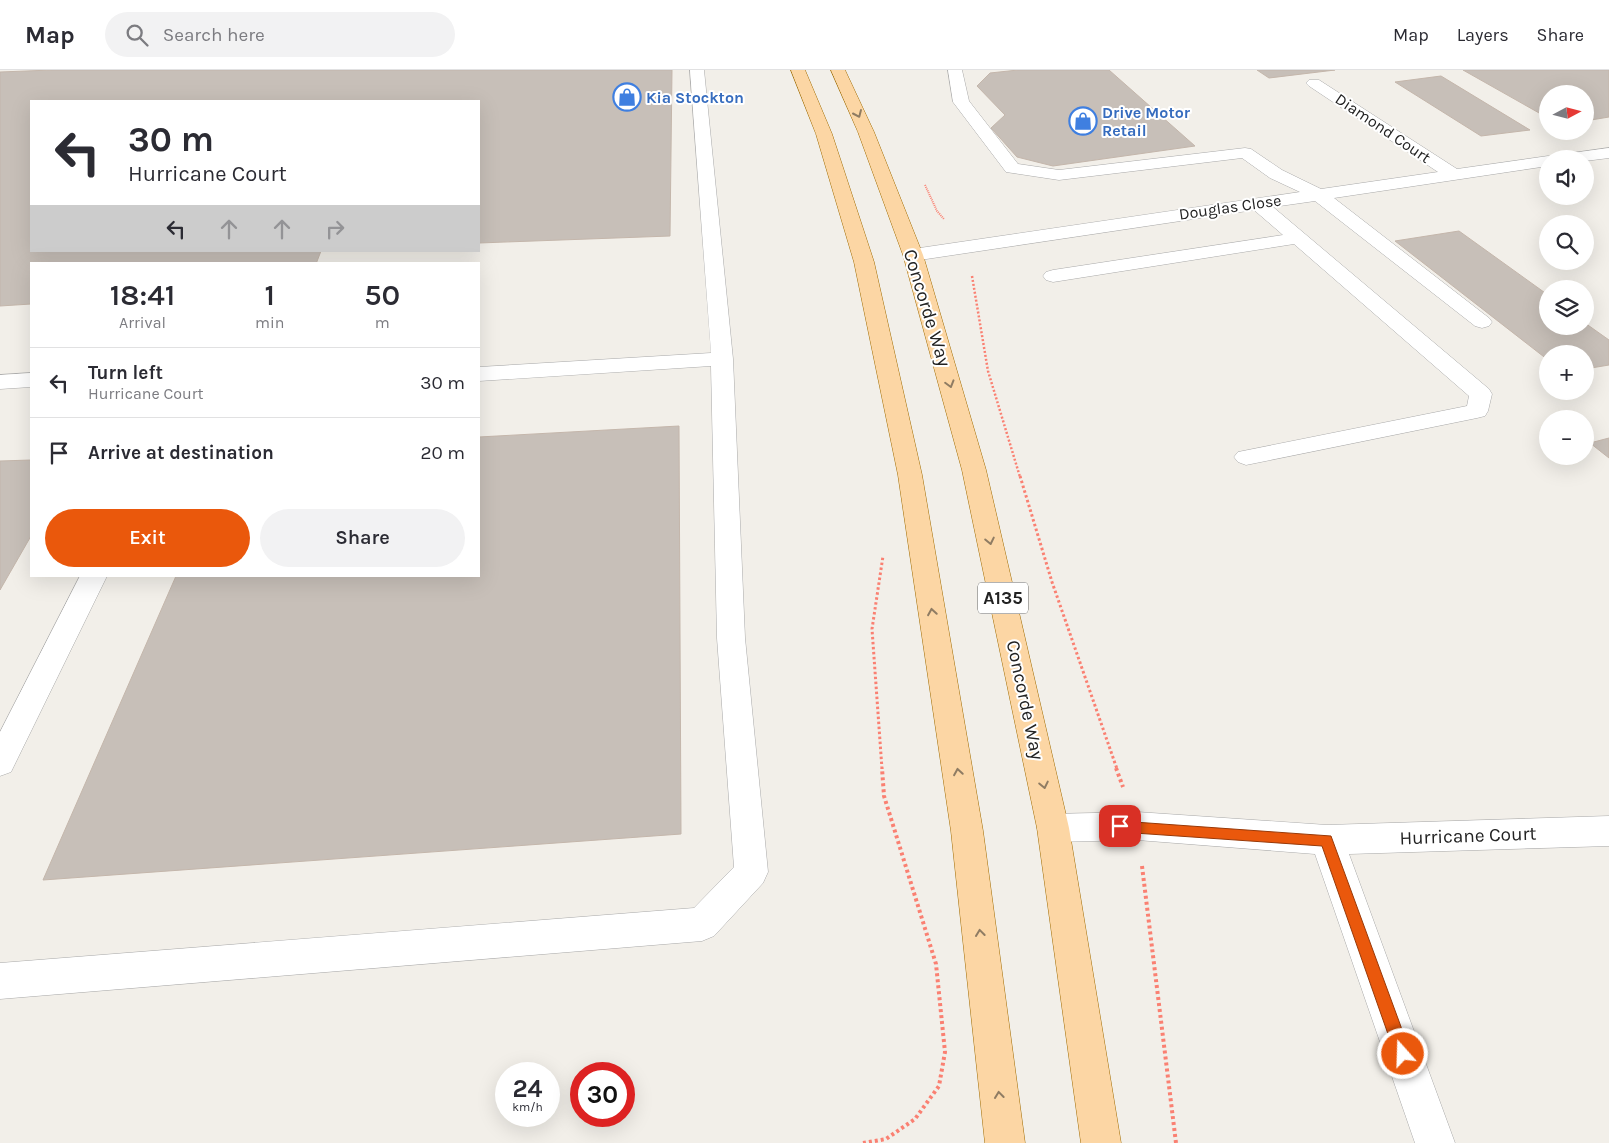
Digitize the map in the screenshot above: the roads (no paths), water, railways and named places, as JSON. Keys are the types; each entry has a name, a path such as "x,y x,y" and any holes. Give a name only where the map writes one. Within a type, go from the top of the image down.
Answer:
{"main road":[{"path":"798,70 824,134 864,262 910,475 967,831 1005,1143"},
{"name":"Concorde Way","path":"838,70 866,132 913,255 974,470 1053,828 1101,1143"}],"street":[{"path":"0,981 702,924 751,872 731,638 722,359 697,70"},
{"path":"955,70 961,102 1012,168 1059,175 1245,153 1276,174 1317,194 1482,322"},
{"name":"Diamond Court","path":"1314,83 1452,174"},
{"path":"1594,155 1609,153"},
{"name":"Douglas Close","path":"913,255 1539,162"},
{"path":"1246,457 1477,411 1481,394 1257,203"},
{"path":"1053,276 1299,238"},
{"path":"480,374 722,359"},
{"path":"0,382 30,380"},
{"path":"0,762 93,577"},
{"name":"Hurricane Court","path":"1053,828 1137,826 1326,840 1609,831"},
{"path":"1326,840 1435,1143"}],"place":[{"name":"Kia Stockton","path":"627,97"},
{"name":"Drive Motor Retail","path":"1083,121"}]}
